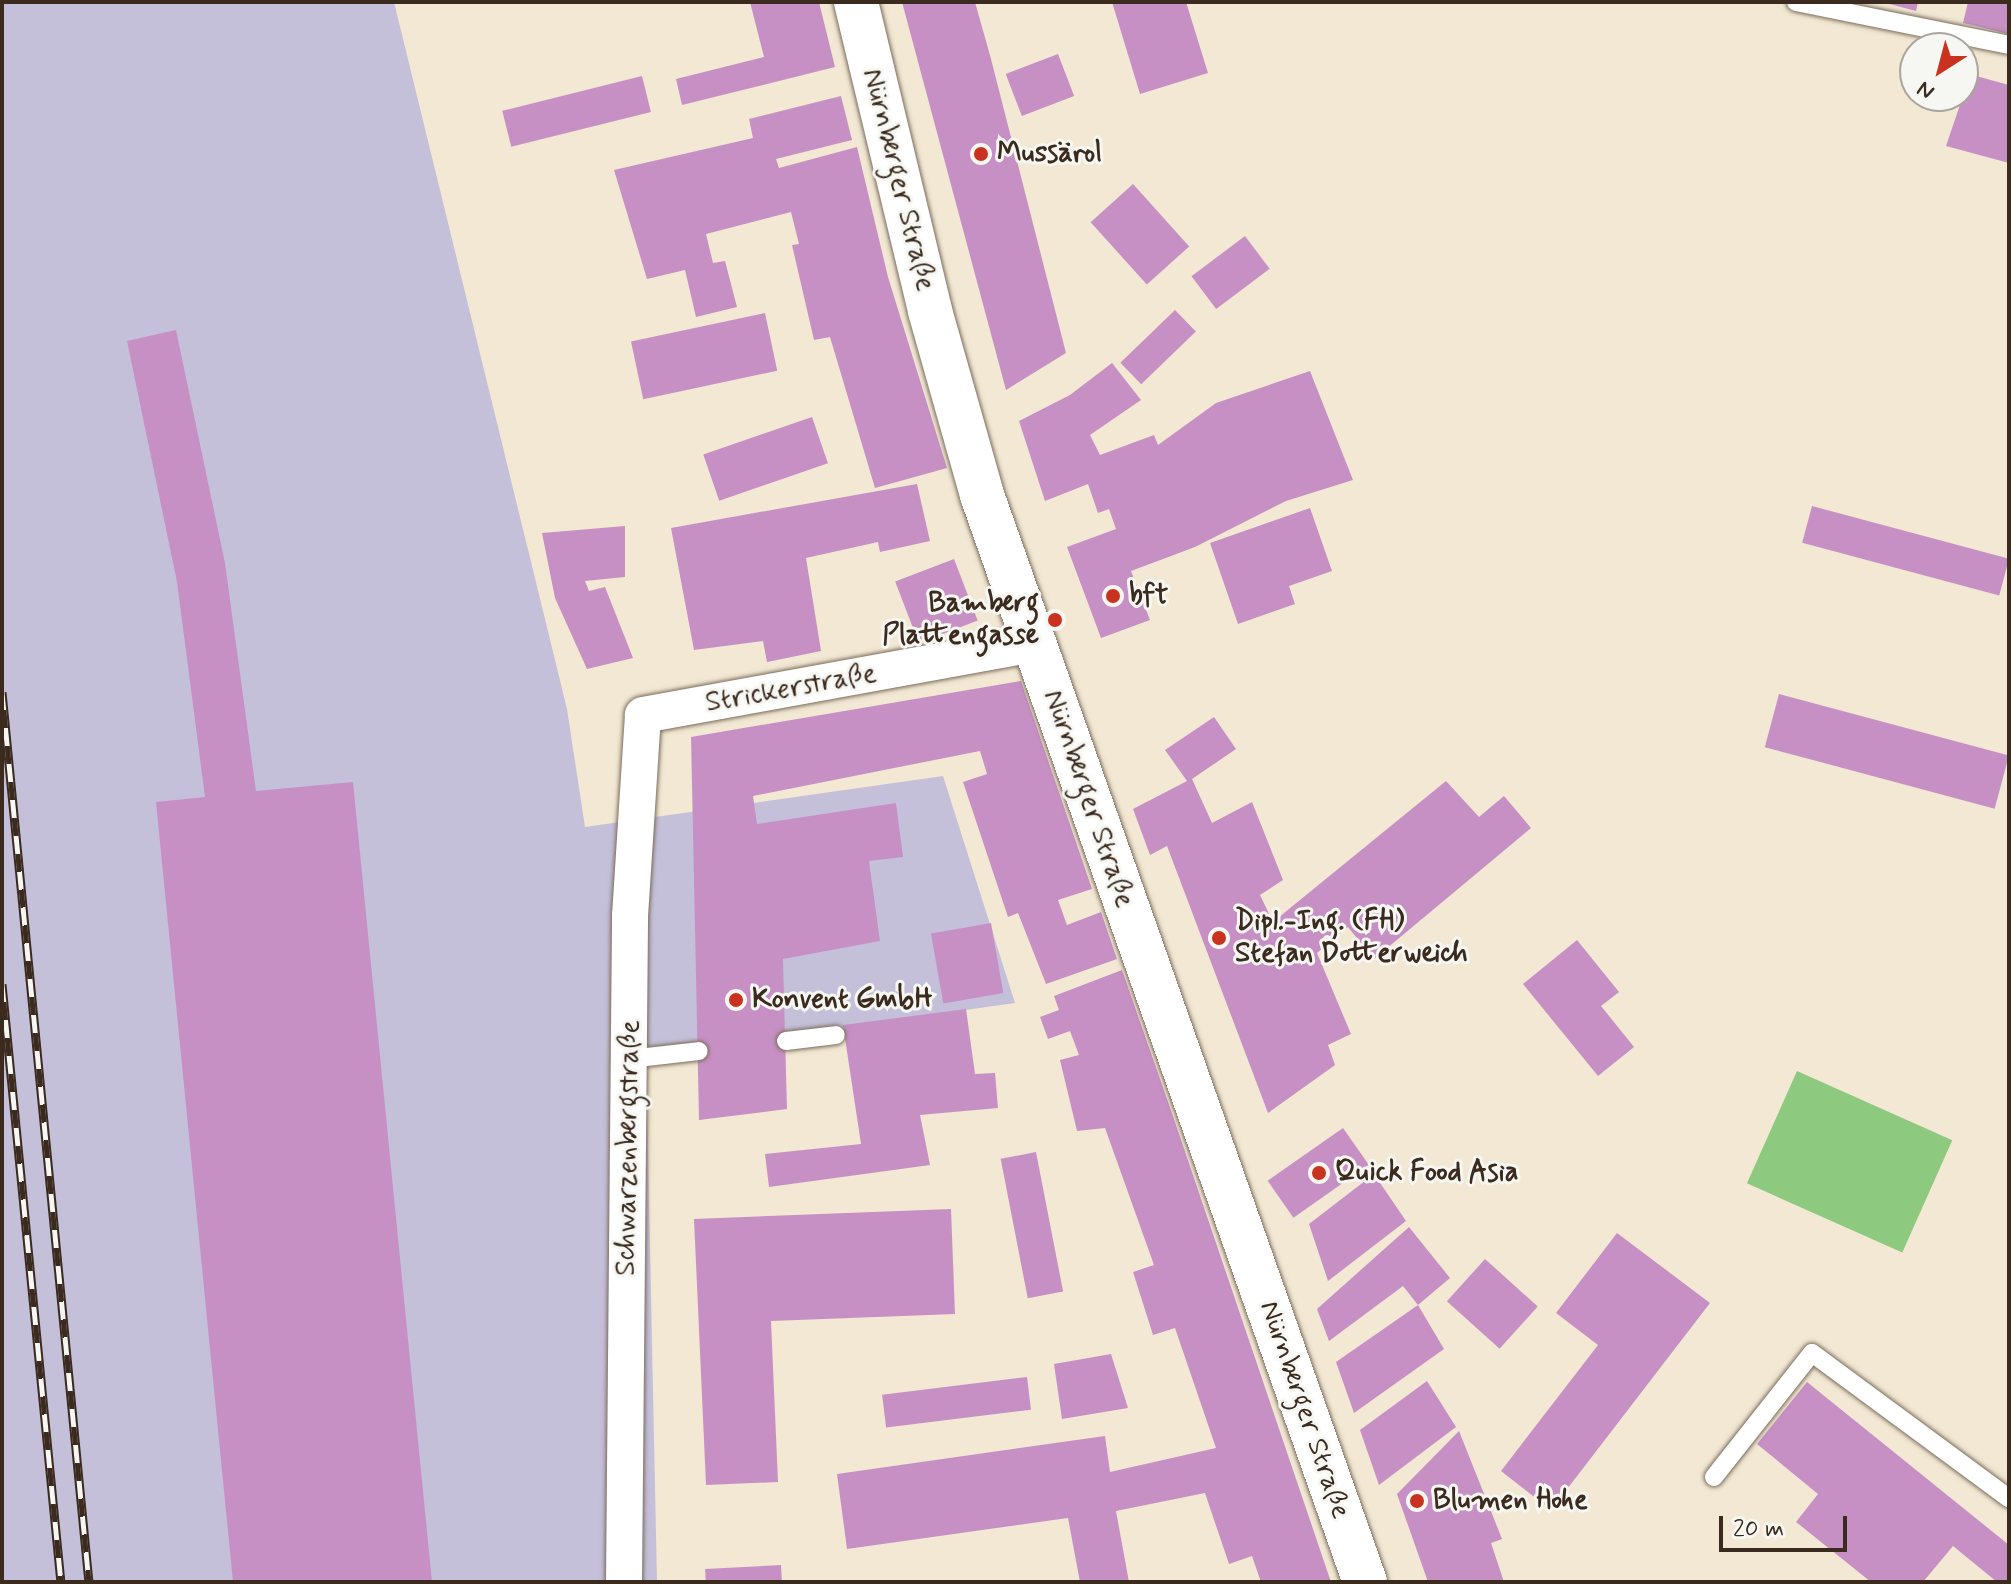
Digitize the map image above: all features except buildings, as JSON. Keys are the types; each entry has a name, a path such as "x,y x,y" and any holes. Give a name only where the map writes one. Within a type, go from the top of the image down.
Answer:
{"street":[{"name":"Nürnberger Straße","path":"856,2 930,311 982,495 1365,1582"},
{"name":"Strickerstraße","path":"643,715 1033,644"},
{"name":"Schwarzenbergstraße","path":"624,1582 630,916 643,715"}],"lane":[{"path":"1796,2 2009,45"},
{"path":"786,1041 836,1035"},
{"path":"629,1059 699,1051"},
{"path":"1714,1477 1812,1353 2009,1498"}],"shaded area":[{"path":"2,2 394,2 567,709 585,827 943,776 1015,1003 646,1055 657,1582 2,1582"}],"green space":[{"path":"1797,1071 1952,1140 1902,1253 1747,1183"}],"railway":[{"path":"2,692 89,1582"},
{"path":"2,984 61,1582"}],"place":[{"name":"Mussärol","path":"981,154"},
{"name":"bft","path":"1113,596"},
{"name":"Bamberg Plattengasse","path":"1055,620"},
{"name":"Dipl.-Ing. (FH) Stefan Dotterweich","path":"1219,938"},
{"name":"Konvent GmbH","path":"736,1000"},
{"name":"Quick Food Asia","path":"1319,1173"},
{"name":"Blumen Hohe","path":"1417,1501"}]}
